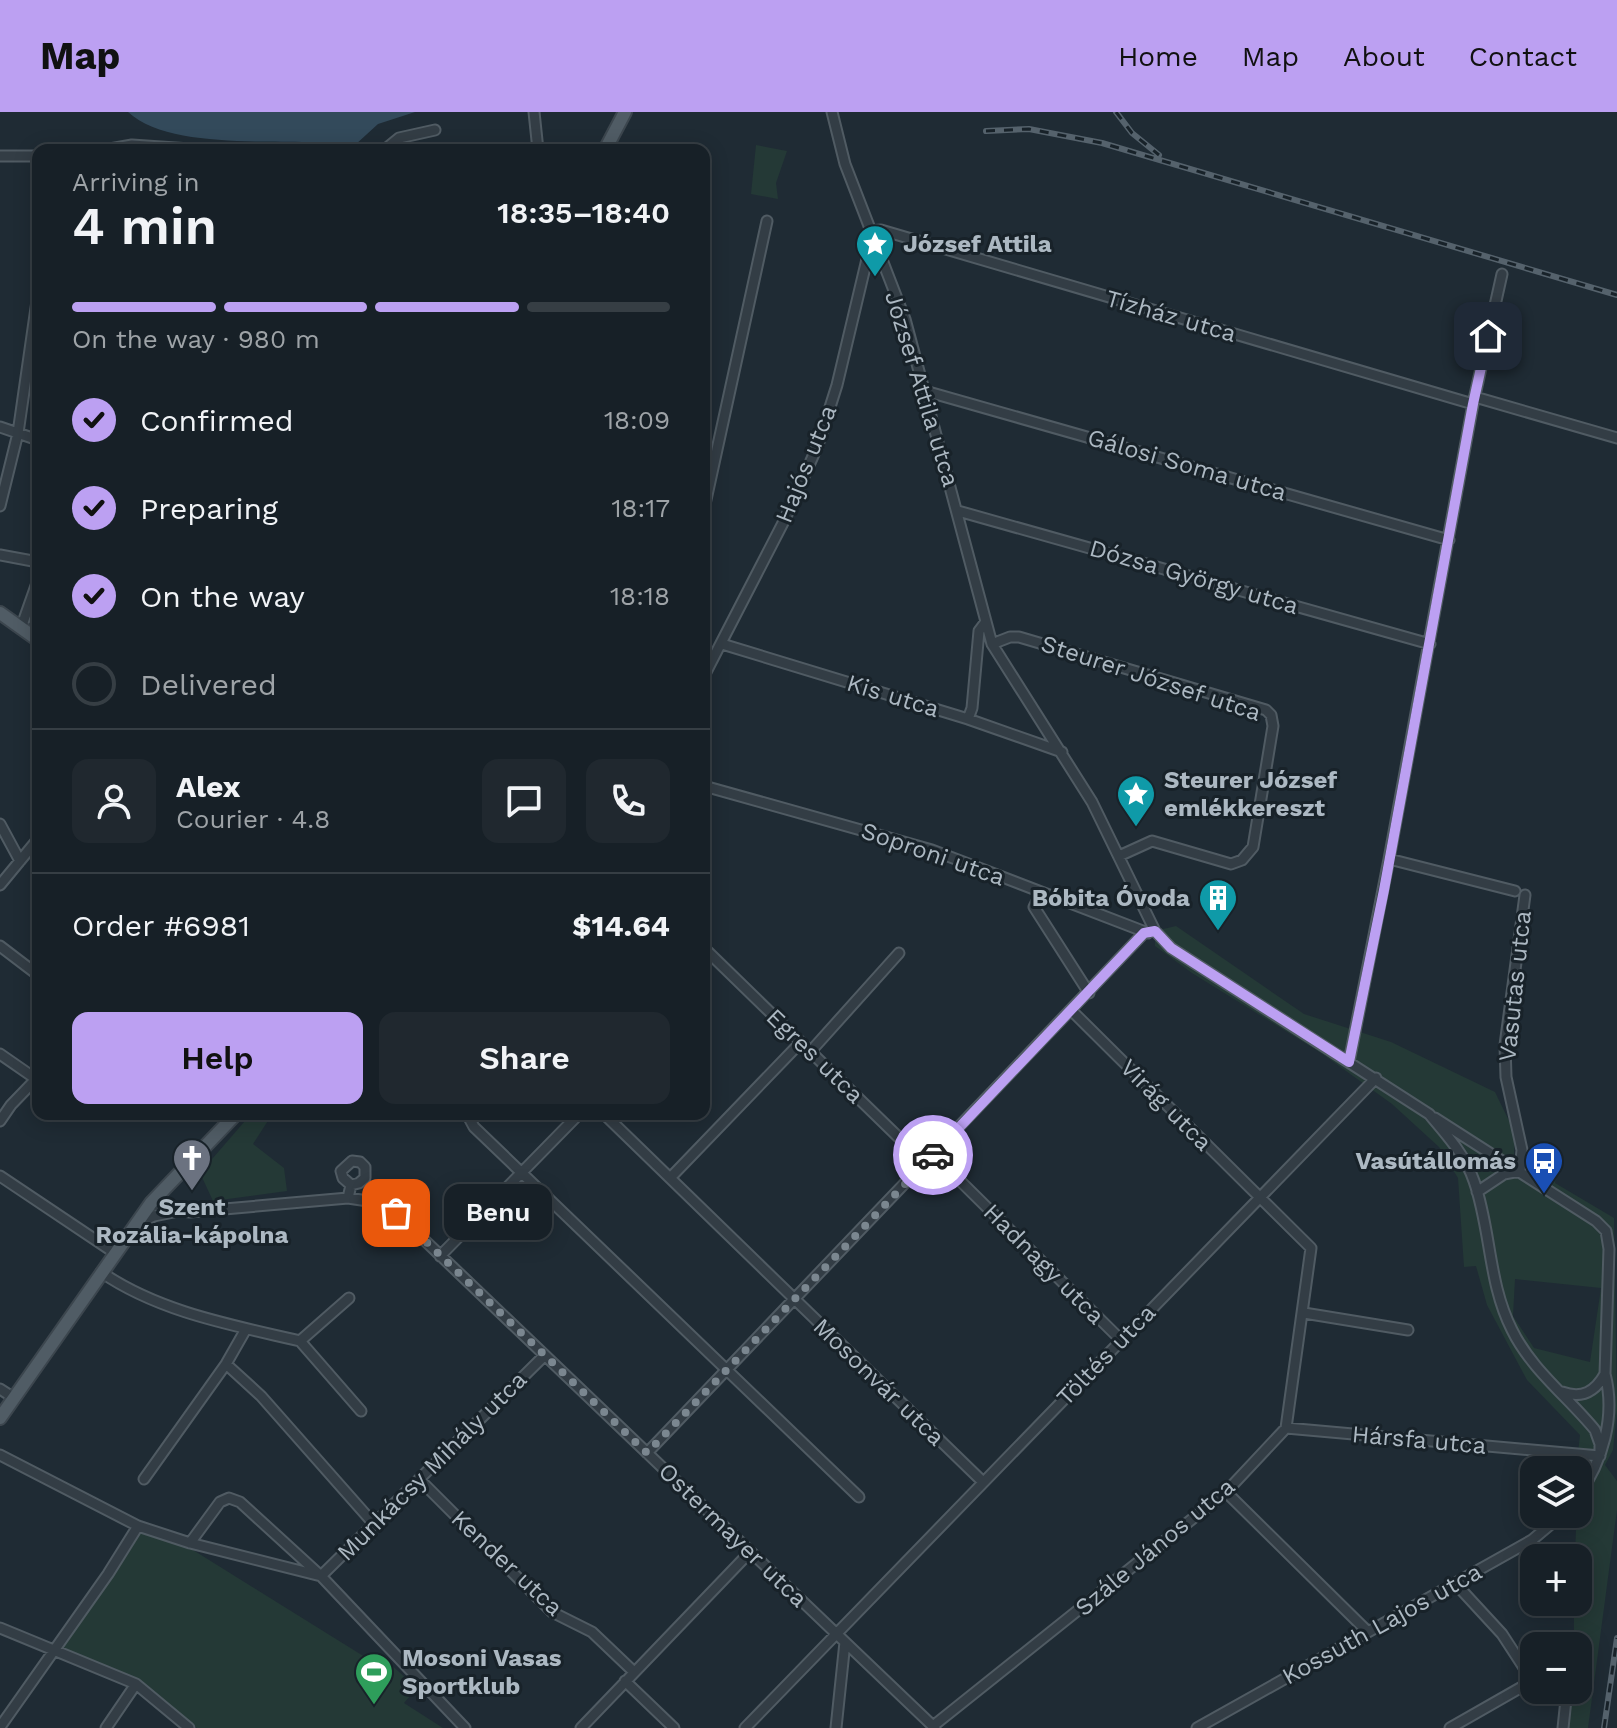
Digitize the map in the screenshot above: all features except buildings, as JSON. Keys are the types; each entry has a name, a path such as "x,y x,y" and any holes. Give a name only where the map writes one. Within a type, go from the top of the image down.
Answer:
{"main road":[{"path":"608,144 625,112"},
{"path":"0,613 32,636"},
{"path":"0,1418 132,1227 230,1120"}],"street":[{"path":"534,112 537,144"},
{"name":"József Attila utca","path":"832,112 845,164 905,319 992,644 1092,802 1155,931"},
{"path":"392,144 399,138 435,130"},
{"path":"0,156 32,156"},
{"path":"710,482 767,221"},
{"name":"Tízház utca","path":"870,234 881,230 1617,438"},
{"name":"Hajós utca","path":"710,665 785,519 818,445 837,385 870,234"},
{"path":"1349,1062 1474,400 1502,274"},
{"path":"0,506 18,433 32,336"},
{"name":"Gálosi Soma utca","path":"925,391 1449,540"},
{"path":"0,427 32,438"},
{"name":"Dózsa György utca","path":"958,511 1430,644"},
{"path":"0,555 32,561"},
{"path":"21,628 32,597"},
{"name":"József Attila utca","path":"968,719 972,708 979,631 985,623"},
{"name":"Steurer József utca","path":"992,644 1019,637 1266,710 1271,715 1273,726 1253,847 1242,860 1231,864 1152,841 1119,856"},
{"name":"Kis utca","path":"722,644 968,719 1062,752"},
{"name":"Soproni utca","path":"710,788 932,850 1144,933"},
{"path":"0,824 17,865"},
{"path":"0,885 32,846"},
{"name":"Vasutas utca","path":"1389,859 1520,893 1505,1045 1506,1077 1522,1150 1520,1171"},
{"path":"0,870 17,865"},
{"path":"1041,893 1034,907 1089,993"},
{"path":"647,1453 1144,933 1155,931 1171,948 1520,1171 1596,1221 1606,1231 1609,1249 1605,1374 1609,1406 1600,1456 1592,1474"},
{"path":"0,946 32,970"},
{"path":"811,1051 899,953"},
{"name":"Egres utca","path":"710,954 925,1163"},
{"name":"Virág utca","path":"1072,1011 1261,1198"},
{"path":"671,1177 801,1042"},
{"path":"0,1054 32,1075"},
{"name":"Töltés utca","path":"745,1728 842,1638 983,1482 1376,1078"},
{"path":"0,1121 32,1083"},
{"path":"1429,1114 1464,1160 1477,1192 1496,1287 1504,1311 1523,1348 1595,1430 1600,1456"},
{"path":"470,1120 474,1127 859,1497"},
{"path":"440,1256 573,1120"},
{"name":"Mosonvár utca","path":"610,1120 983,1482"},
{"name":"Hadnagy utca","path":"934,1155 1121,1340"},
{"path":"352,1161 360,1162 365,1167 365,1178 351,1185 343,1178 341,1171 352,1161"},
{"path":"1477,1192 1504,1174 1520,1171"},
{"path":"0,1176 115,1253"},
{"path":"348,1198 351,1185"},
{"name":"Ostermayer utca","path":"180,1211 348,1198 381,1203 396,1213 934,1727"},
{"path":"1261,1198 1311,1248 1286,1428"},
{"path":"151,1203 180,1211"},
{"path":"132,1227 154,1216 180,1211"},
{"path":"1606,1231 1617,1226"},
{"path":"101,1272 126,1290 150,1299 246,1329 300,1341 361,1411"},
{"path":"300,1341 349,1298"},
{"path":"1304,1313 1408,1330"},
{"path":"144,1479 226,1364 246,1329"},
{"name":"Munkácsy Mihály utca","path":"321,1576 544,1356"},
{"path":"226,1364 261,1396 374,1524"},
{"path":"1559,1390 1575,1395 1586,1394 1597,1387 1605,1374"},
{"path":"0,1389 14,1398"},
{"name":"Hársfa utca","path":"1286,1428 1600,1456"},
{"name":"Szále János utca","path":"934,1727 1226,1492 1286,1428"},
{"path":"0,1455 138,1526 190,1543 321,1576"},
{"name":"Kender utca","path":"420,1480 552,1612 592,1632 634,1672"},
{"path":"1226,1492 1368,1632"},
{"path":"190,1543 220,1502 229,1498 240,1502 321,1576 465,1728"},
{"path":"0,1727 108,1574 138,1526"},
{"name":"Kossuth Lajos utca","path":"1197,1728 1532,1540 1546,1528"},
{"path":"581,1728 750,1552"},
{"path":"1455,1583 1502,1634 1520,1661"},
{"path":"0,1628 136,1684 189,1728"},
{"path":"836,1728 842,1638"},
{"path":"625,1681 674,1728"},
{"path":"106,1728 136,1684"},
{"path":"1450,1728 1520,1688"},
{"path":"1563,1728 1566,1704"}],"green space":[{"path":"756,145 787,151 776,183 778,199 751,194"},
{"path":"1176,926 1304,1014 1391,1042 1495,1092 1515,1133 1514,1155 1558,1166 1555,1183 1614,1218 1617,1410 1613,1450 1605,1465 1617,1481 1617,1510 1592,1698 1592,1632 1574,1632 1574,1616 1592,1616 1592,1544 1575,1544 1576,1528 1592,1528 1592,1456 1578,1456 1580,1435 1527,1380 1487,1305 1476,1266 1464,1267 1458,1178 1439,1147 1392,1104 1321,1053 1192,973 1155,946 1155,931","holes":["1515,1279 1601,1288 1590,1362 1534,1348 1513,1316"]},
{"path":"246,1120 268,1120 253,1144 284,1168 287,1191 213,1201 200,1173"},
{"path":"138,1529 193,1550 381,1667 370,1682 386,1692 373,1682 388,1662 417,1688 404,1703 443,1728 197,1728 139,1679 59,1646"},
{"path":"1570,1704 1591,1704 1588,1728 1567,1728"}],"water":[{"path":"128,112 415,112 378,124 356,144 204,139 174,134 148,125"}],"railway":[{"path":"1116,112 1132,133 1159,155"},
{"path":"986,131 1029,129 1102,143 1617,295"},
{"path":"1604,1728 1617,1638"}],"way so far":[{"path":"396,1213 647,1453 933,1155"}],"place":[{"name":"József Attila","path":"875,278"},
{"name":"Steurer József emlékkereszt","path":"1136,828"},
{"name":"Bóbita Óvoda","path":"1218,932"},
{"name":"Szent Rozália-kápolna","path":"192,1192"},
{"name":"Vasútállomás","path":"1544,1195"},
{"name":"Benu","path":"396,1213"},
{"name":"Mosoni Vasas Sportklub","path":"374,1706"}],"route":[{"path":"933,1155 1144,933 1155,931 1171,948 1349,1062 1488,336"}]}
